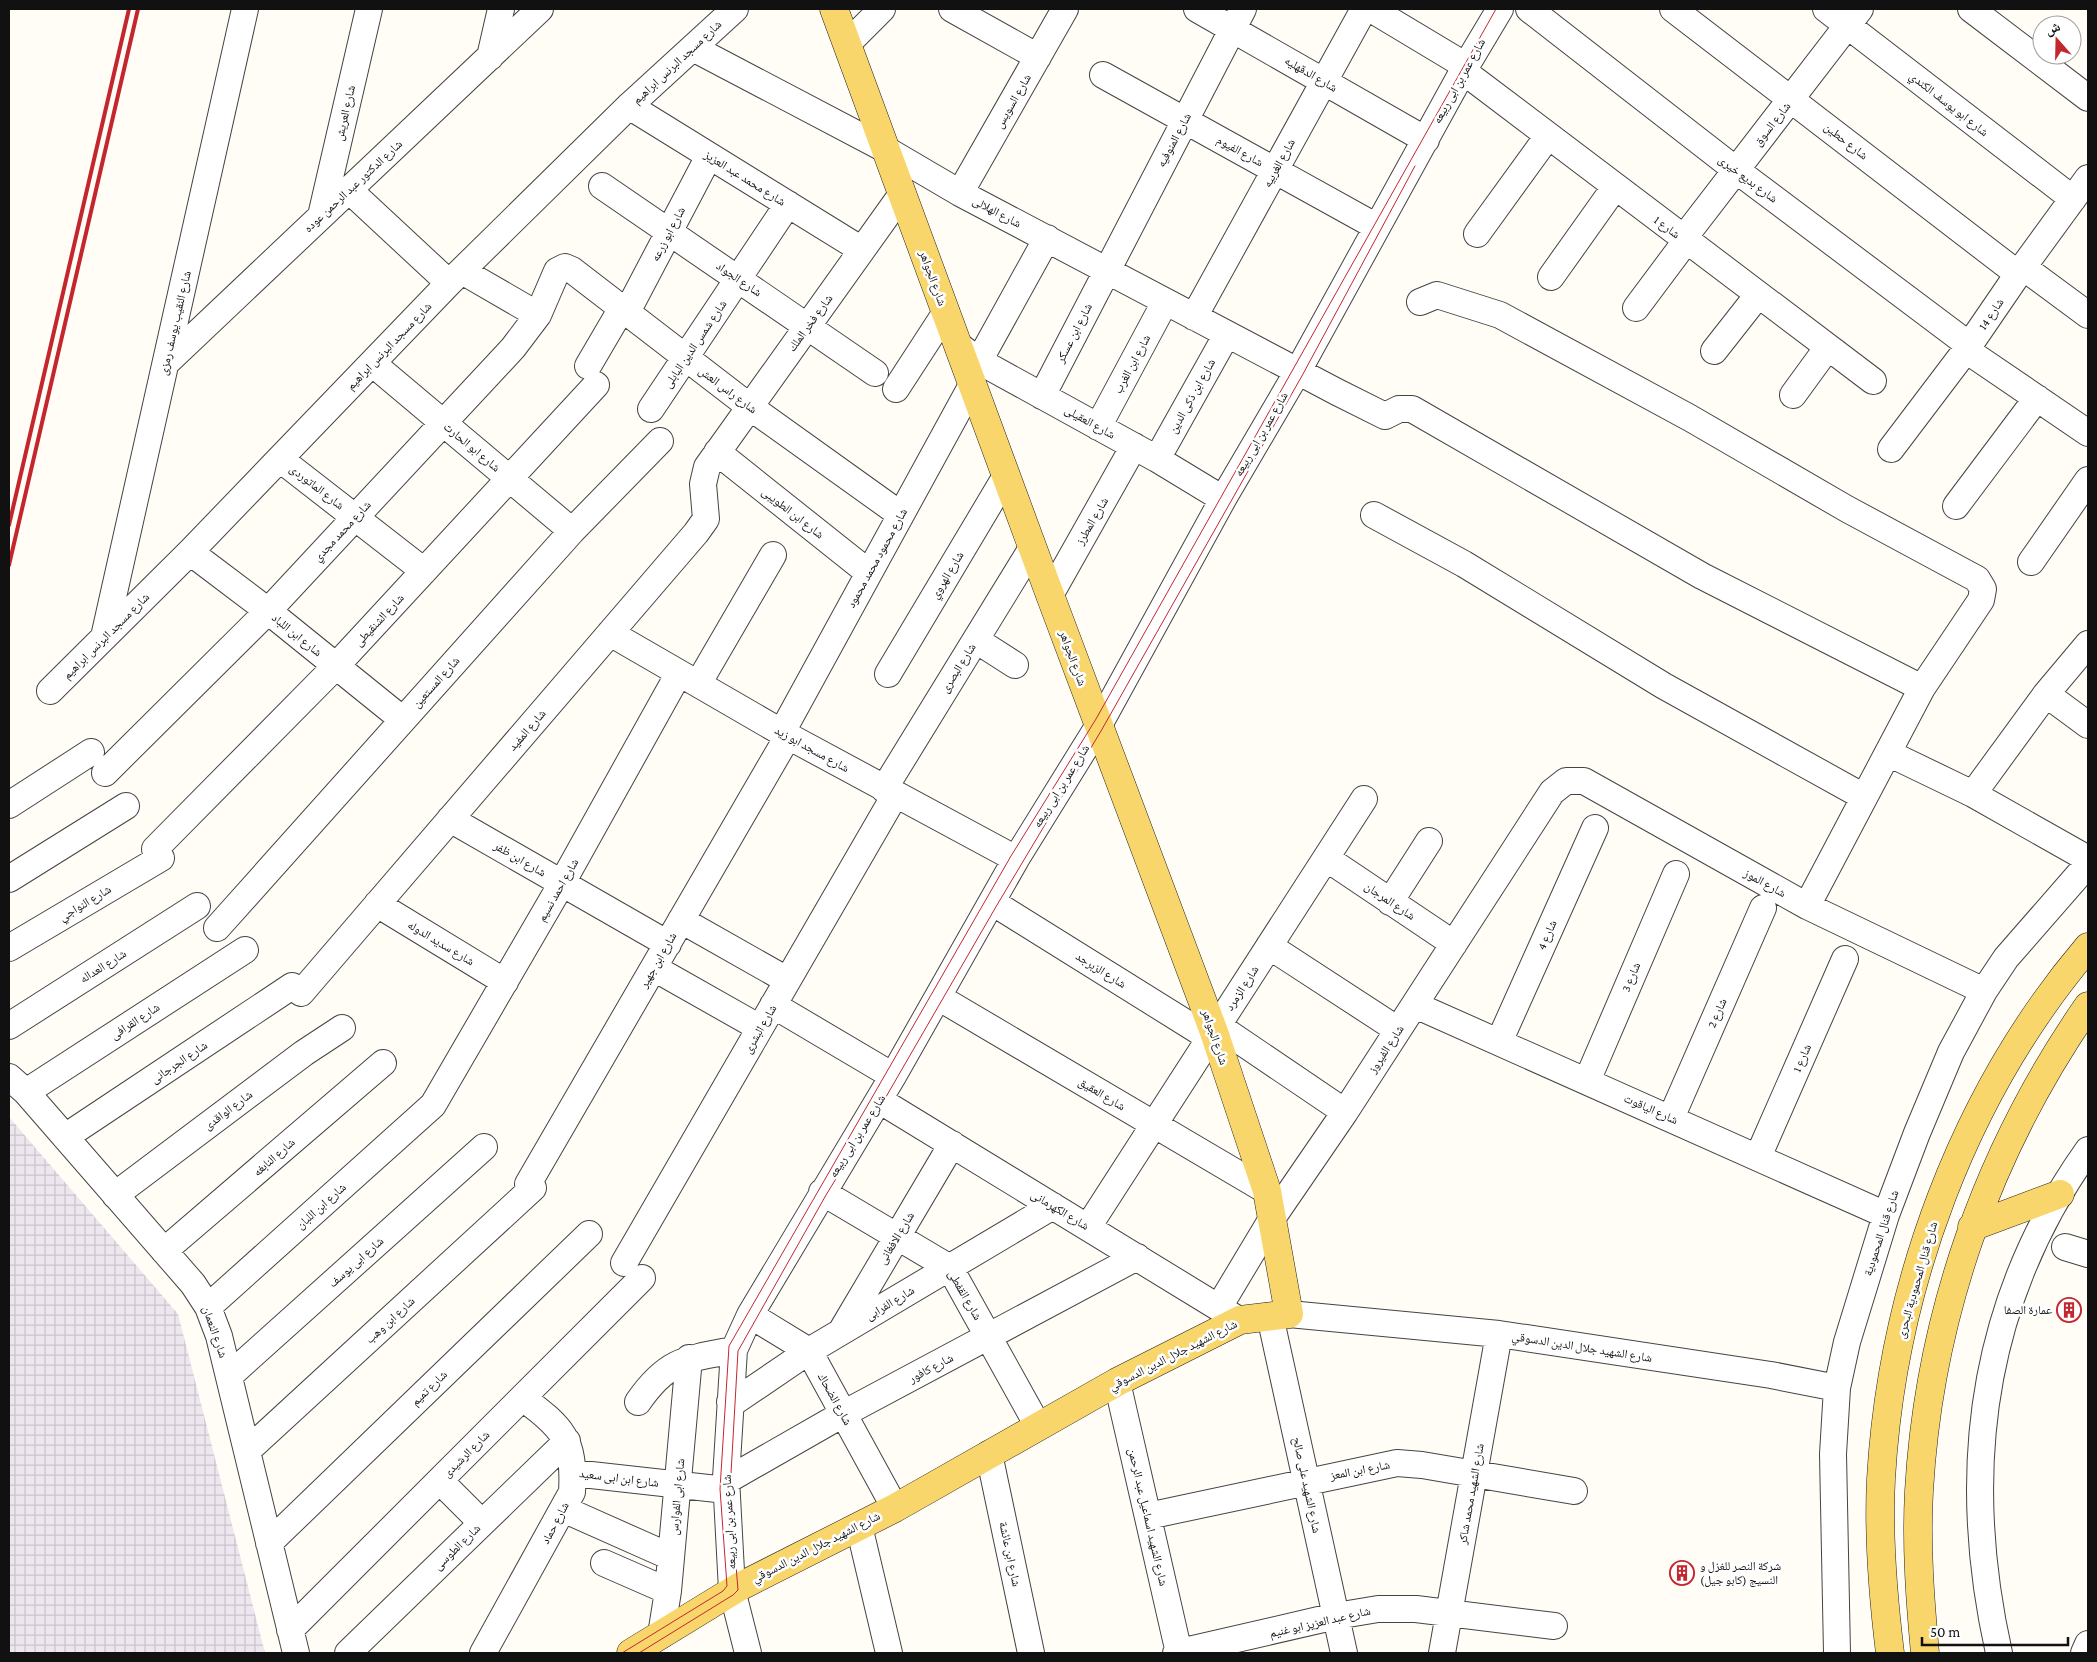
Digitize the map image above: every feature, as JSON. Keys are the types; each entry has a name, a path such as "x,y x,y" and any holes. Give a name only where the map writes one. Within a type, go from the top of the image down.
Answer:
{"main road":[{"name":"شارع الجواهر","path":"834,9 946,312 970,364 1006,476 1032,548 1214,1032 1267,1191 1273,1218 1279,1315"},
{"name":"شارع قنال المحمودية البحرى","path":"1890,1653 1882,1569 1881,1481 1891,1386 1910,1296 1937,1209 1975,1123 2023,1038 2088,947"},
{"path":"1925,1653 1918,1553 1919,1492 1923,1432 1932,1373 1945,1314 1972,1227 2004,1152 2050,1063 2088,1006"},
{"path":"1972,1227 2060,1194"},
{"name":"شارع الشهيد جلال الدين الدسوقي","path":"631,1653 732,1590 894,1508 1117,1382 1229,1314 1279,1315"}],"street":[{"name":"شارع النقيب يوسف رمزى","path":"104,637 245,9"},
{"name":"شارع العريش","path":"321,216 369,9"},
{"path":"490,57 501,9"},
{"name":"شارع الدكتور عبد الرحمن عوده","path":"166,363 540,9"},
{"name":"شارع مسجد البرنس ابراهيم","path":"50,691 190,552 456,277 629,106 735,9"},
{"path":"847,44 882,9"},
{"path":"952,9 1038,58"},
{"name":"شارع السويس","path":"960,193 1065,9"},
{"name":"شارع الدقهليه","path":"1197,9 1237,19 1324,81 1426,140"},
{"name":"شارع الغربيه","path":"1194,317 1364,9"},
{"name":"شارع 1","path":"1370,9 1464,69 1548,136 1873,381"},
{"name":"شارع عمر بن ابى ربيعه","path":"748,1653 732,1590 726,1484 734,1350 750,1316 822,1192 879,1100 1016,860 1099,725 1223,499 1301,372 1464,69 1500,9"},
{"name":"شارع بديع خيرى","path":"1529,9 1968,347 2088,433"},
{"name":"شارع حطين","path":"1674,9 2020,270 2088,315"},
{"name":"شارع ابو يوسف الكندي","path":"1826,9 1854,17 2083,189"},
{"path":"1971,9 2088,98"},
{"name":"شارع السوق","path":"1636,308 1736,170 1854,17"},
{"name":"شارع المنوفيه","path":"1106,270 1237,19"},
{"name":"شارع الهلالى","path":"693,48 885,148 960,193 1385,416 1399,410 1412,409 1702,576 1922,688"},
{"name":"شارع الفيوم","path":"1103,75 1377,228"},
{"name":"شارع محمد عبد العزيز","path":"629,106 862,250"},
{"path":"1478,234 1548,136"},
{"name":"شارع ابو زرعه","path":"592,376 625,310 670,232 709,156"},
{"name":"شارع الجواد","path":"602,186 875,373"},
{"path":"1551,277 1615,187"},
{"name":"شارع 14","path":"1891,449 1968,347 2020,270 2083,189"},
{"path":"349,190 456,277 538,315"},
{"name":"شارع فخر الملك","path":"717,452 902,194"},
{"name":"شارع شمس الدين البابلى","path":"651,409 788,204"},
{"name":"شارع محمود محمد محمود","path":"785,734 901,515 970,364 1046,238"},
{"name":"شارع راس العش","path":"557,271 565,267 572,270 750,407 901,515"},
{"name":"شارع ابن عسكر","path":"1042,396 1106,270"},
{"name":"شارع محمد مجدي","path":"105,773 268,611 513,348 538,315 557,271"},
{"path":"1714,351 1758,295"},
{"path":"1420,302 1437,296 1500,315 1690,418 1847,508 1977,579 1983,589 1981,600 1922,688 1807,906"},
{"name":"شارع ابن الغرب","path":"1098,427 1165,302"},
{"path":"896,389 946,312"},
{"name":"شارع ابن ذكى الدين","path":"1157,459 1227,334"},
{"path":"1793,395 1828,347"},
{"name":"شارع ابو الحارث","path":"372,363 572,531"},
{"name":"شارع العقيلى","path":"970,364 1042,396 1157,459 1223,499"},
{"name":"شارع الشنقيطى","path":"158,854 510,478 592,376"},
{"path":"1956,506 2037,398"},
{"name":"شارع المستعين","path":"217,928 572,531 660,441"},
{"name":"شارع المطرز","path":"1050,595 1134,446"},
{"name":"شارع ابن الطويبى","path":"717,452 869,573"},
{"name":"شارع المفيد","path":"296,990 378,904 706,519 703,484 707,467 717,452"},
{"name":"شارع الماتوردى","path":"280,459 424,571"},
{"name":"شارع الهروي","path":"888,674 1006,476"},
{"path":"2031,562 2088,480"},
{"path":"1374,515 1464,564 1664,686 1864,796"},
{"name":"شارع البصرى","path":"890,792 976,640 1032,548"},
{"name":"شارع ابن اللباد","path":"190,552 268,611 403,720"},
{"name":"شارع احمد نسيم","path":"433,1105 562,883 688,679 773,555"},
{"name":"شارع مسجد ابو زيد","path":"610,633 785,734 1016,860"},
{"path":"976,640 1014,665"},
{"path":"1973,794 2046,694 2088,644"},
{"path":"2046,694 2088,725"},
{"name":"شارع ابن جهير","path":"531,1186 785,734"},
{"path":"9,805 91,752"},
{"path":"1888,752 1973,794 2088,859"},
{"name":"شارع الموز","path":"1552,792 1566,780 1584,781 1807,906 1984,991"},
{"name":"شارع البشرى","path":"633,1270 760,1028 890,792"},
{"name":"شارع الفيروز","path":"1229,1314 1273,1218 1345,1112 1552,792"},
{"name":"شارع الزمرد","path":"1088,1227 1364,799"},
{"path":"9,879 126,806"},
{"name":"شارع ابن ظفر","path":"450,819 668,944"},
{"name":"شارع 4","path":"1499,1042 1595,828"},
{"path":"1390,902 1429,841"},
{"name":"شارع النواجي","path":"9,948 158,854"},
{"name":"شارع المرجان","path":"1326,858 1454,944"},
{"name":"شارع قنال المحمودية","path":"1837,1653 1833,1454 1837,1388 1847,1342 1886,1214 1951,1052 1984,991 2006,958 2088,864"},
{"name":"شارع 3","path":"1587,1081 1676,874"},
{"name":"شارع الزبرجد","path":"992,902 1214,1032 1345,1112"},
{"name":"شارع سديد الدوله","path":"378,904 505,982"},
{"name":"شارع العداله","path":"9,1026 197,906"},
{"name":"شارع 2","path":"1671,1118 1763,908"},
{"path":"681,920 788,980"},
{"path":"1269,946 1398,1030"},
{"name":"شارع القرافى","path":"17,1084 245,950"},
{"name":"شارع 1","path":"1758,1157 1845,959"},
{"path":"654,968 760,1028"},
{"name":"شارع الجرجانى","path":"65,1137 296,990"},
{"name":"شارع العقيق","path":"938,997 1267,1191"},
{"path":"773,1005 893,1076"},
{"name":"شارع الياقوت","path":"1415,1005 1886,1214"},
{"name":"شارع الواقدى","path":"115,1195 304,1053 342,1028"},
{"name":"شارع النابغه","path":"164,1251 383,1063"},
{"name":"شارع النعمان","path":"17,1084 194,1284 208,1307 219,1336 293,1642"},
{"name":"شارع الكهرمانى","path":"879,1100 1229,1314"},
{"name":"شارع ابن اللبان","path":"208,1307 433,1105"},
{"name":"شارع الافغانى","path":"840,1333 952,1144"},
{"name":"شارع ابى يوسف","path":"229,1376 484,1147"},
{"path":"1999,1653 1984,1578 1980,1540 1980,1461 1985,1408 1992,1365 2017,1280 2060,1194 2088,1150"},
{"name":"شارع ابن وهب","path":"247,1452 531,1186"},
{"name":"شارع القفطى","path":"822,1192 950,1268 1038,1426"},
{"name":"شارع الفرابى","path":"730,1402 734,1402 809,1351 1054,1206"},
{"name":"شارع تميم","path":"269,1543 589,1234"},
{"name":"شارع كافور","path":"726,1484 731,1478 843,1414 1137,1257"},
{"name":"شارع الرشيدى","path":"293,1642 440,1481 523,1398 633,1270"},
{"name":"شارع الشهيد جلال الدين الدسوقي","path":"1279,1315 1498,1334 1837,1388"},
{"name":"شارع الشهيد على صالح","path":"1279,1315 1306,1482 1344,1653"},
{"path":"750,1316 809,1351"},
{"name":"شارع الشهيد محمد شاكر","path":"1442,1653 1498,1334"},
{"path":"638,1402 651,1383 668,1368 689,1358 734,1350"},
{"name":"شارع الضحاك","path":"809,1351 894,1508"},
{"name":"شارع ابى الفوارس","path":"660,1635 668,1591 689,1358"},
{"name":"شارع الشهيد اسماعيل عبد الرحمن","path":"1117,1382 1178,1653"},
{"name":"شارع حماد","path":"482,1653 572,1492 573,1473 567,1441 556,1423 523,1398"},
{"name":"شارع الطوسى","path":"348,1653 567,1441"},
{"name":"شارع ابن عائشة","path":"988,1454 1031,1653"},
{"name":"شارع ابن المعز","path":"1148,1516 1398,1463 1574,1491"},
{"name":"شارع ابن ابى سعيد","path":"573,1473 678,1485 726,1484"},
{"path":"440,1481 482,1523"},
{"path":"563,1509 671,1557"},
{"path":"859,1526 889,1653"},
{"path":"604,1563 668,1591"},
{"name":"شارع عبد العزيز ابو غنيم","path":"1178,1653 1336,1616 1378,1609 1416,1609 1554,1626"},
{"path":"2084,1653 2088,1644"}],"shaded area":[{"path":"9,1117 178,1314 265,1653 9,1653"}],"tram line":[{"path":"622,1653 723,1591 727,1586 720,1489 729,1346 1011,856 1096,719 1496,9"},
{"path":"639,1653 733,1595 738,1590 730,1491 738,1351 826,1195 883,1102 997,905 1101,731 1303,374 1415,166"}],"railway":[{"path":"9,525 129,9"},
{"path":"9,565 138,9"}],"place":[{"name":"عمارة الصفا","path":"2069,1310"},
{"name":"شركة النصر للغزل و النسيج (كابو جيل)","path":"1682,1573"}]}
